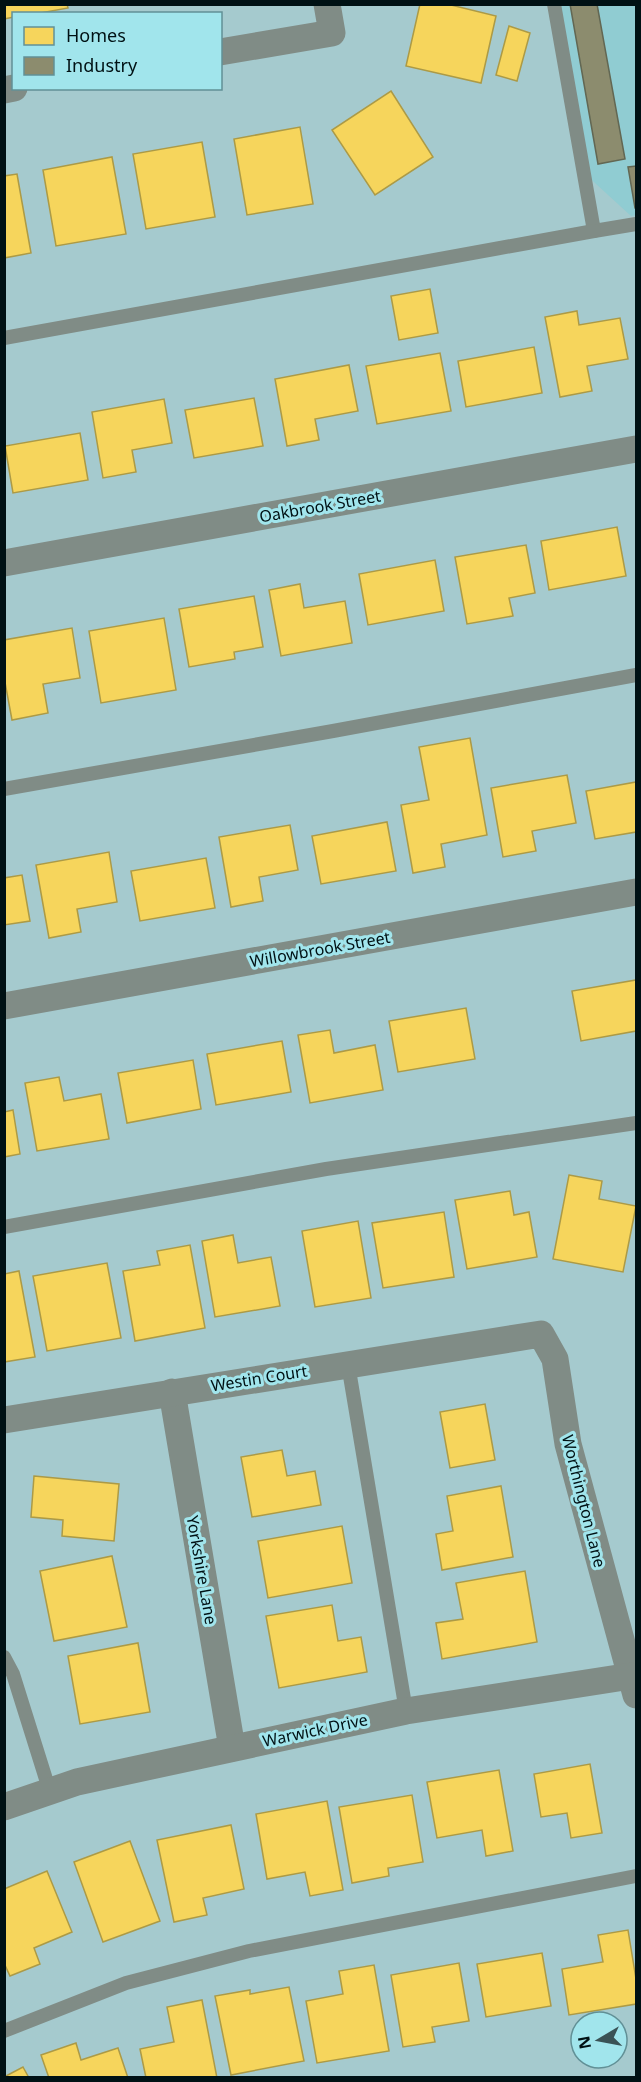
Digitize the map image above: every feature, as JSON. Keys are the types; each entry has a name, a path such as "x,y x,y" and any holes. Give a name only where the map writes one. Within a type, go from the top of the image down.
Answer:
{"street":[{"path":"222,52 332,33 327,4"},
{"name":"Oakbrook Street","path":"4,563 636,449"},
{"name":"Willowbrook Street","path":"4,1005 636,892"},
{"name":"Worthington Lane","path":"513,1337 541,1334 555,1359 568,1444 634,1686"},
{"name":"Westin Court","path":"4,1420 513,1337"},
{"name":"Yorkshire Lane","path":"172,1392 232,1748"},
{"name":"Warwick Drive","path":"4,1808 77,1782 406,1711 634,1686"}],"lane":[{"path":"554,4 594,231"},
{"path":"4,338 636,224"},
{"path":"4,789 636,675"},
{"path":"4,1227 326,1169 636,1124"},
{"path":"348,1364 406,1711"},
{"path":"4,1657 13,1674 50,1792"},
{"path":"4,2031 126,1983 249,1952 636,1875"}],"shaded area":[{"path":"553,5 636,5 636,215 631,216 583,172"}],"building: Homes":[{"path":"4,4 67,4 68,8 46,12 12,12 12,17 4,19"},
{"path":"420,4 447,4 496,16 481,83 406,66"},
{"path":"509,26 530,33 517,81 496,75"},
{"path":"391,91 433,157 375,195 332,130"},
{"path":"300,127 313,204 247,215 234,139"},
{"path":"202,142 215,217 146,229 133,154"},
{"path":"112,157 126,234 56,246 43,170"},
{"path":"17,174 31,253 4,258 4,176"},
{"path":"430,289 438,333 399,340 391,296"},
{"path":"577,311 579,325 620,318 628,359 587,366 592,391 560,397 545,317"},
{"path":"534,347 542,393 466,407 458,361"},
{"path":"440,353 451,411 377,424 366,366"},
{"path":"349,365 358,411 315,419 319,440 287,446 275,379"},
{"path":"254,398 263,446 194,458 185,410"},
{"path":"164,399 172,443 132,450 136,472 103,478 92,412"},
{"path":"80,433 88,480 13,493 5,446"},
{"path":"617,527 626,576 549,590 541,541"},
{"path":"526,545 535,593 509,598 513,616 467,624 455,557"},
{"path":"435,560 444,611 368,625 359,574"},
{"path":"300,584 304,608 345,601 352,643 281,656 269,590"},
{"path":"254,596 263,647 234,652 235,659 189,667 179,609"},
{"path":"164,618 176,690 101,703 89,631"},
{"path":"72,628 80,678 43,684 48,713 12,720 4,677 4,640"},
{"path":"470,738 487,835 441,844 445,867 413,873 401,805 429,800 419,747"},
{"path":"567,775 576,823 532,831 536,851 503,857 491,788"},
{"path":"636,782 636,832 595,839 586,791"},
{"path":"387,822 396,871 321,884 312,836"},
{"path":"290,825 298,870 259,877 263,901 231,907 219,837"},
{"path":"109,852 117,902 77,909 81,932 49,938 36,865"},
{"path":"206,858 215,908 140,921 131,871"},
{"path":"22,875 30,921 4,925 4,878"},
{"path":"636,980 636,1031 581,1041 572,991"},
{"path":"466,1008 475,1059 398,1072 389,1021"},
{"path":"330,1030 334,1053 375,1045 383,1090 310,1103 298,1035"},
{"path":"282,1041 291,1092 216,1105 207,1054"},
{"path":"193,1060 201,1109 127,1123 118,1073"},
{"path":"59,1077 64,1101 101,1094 109,1139 37,1151 25,1083"},
{"path":"13,1110 20,1154 4,1157 4,1112"},
{"path":"569,1175 602,1181 599,1199 636,1206 623,1272 553,1259"},
{"path":"510,1191 514,1215 529,1212 537,1257 467,1269 455,1200"},
{"path":"444,1212 454,1277 383,1288 372,1223"},
{"path":"358,1221 371,1298 315,1307 302,1231"},
{"path":"233,1235 238,1263 271,1257 280,1306 215,1317 202,1241"},
{"path":"190,1245 205,1328 135,1341 123,1271 160,1265 157,1251"},
{"path":"107,1263 121,1338 47,1351 33,1276"},
{"path":"19,1271 35,1357 4,1362 4,1274"},
{"path":"485,1404 495,1460 450,1468 440,1412"},
{"path":"282,1450 287,1476 315,1471 321,1505 252,1517 241,1457"},
{"path":"34,1476 119,1484 114,1541 62,1536 63,1520 31,1517"},
{"path":"501,1486 513,1557 442,1570 436,1534 453,1531 447,1496"},
{"path":"342,1526 352,1583 268,1598 258,1541"},
{"path":"112,1556 127,1627 54,1641 40,1571"},
{"path":"525,1571 537,1642 442,1659 436,1623 463,1619 456,1583"},
{"path":"332,1605 338,1641 361,1637 367,1672 279,1688 266,1616"},
{"path":"138,1643 150,1712 80,1724 68,1656"},
{"path":"590,1764 602,1833 571,1838 567,1813 541,1817 534,1774"},
{"path":"499,1770 513,1851 486,1856 482,1830 437,1838 427,1782"},
{"path":"412,1795 423,1862 388,1868 389,1876 352,1883 339,1807"},
{"path":"327,1801 343,1890 310,1896 305,1872 267,1879 256,1814"},
{"path":"231,1825 244,1889 203,1898 207,1915 174,1922 157,1840"},
{"path":"130,1841 160,1921 103,1942 74,1862"},
{"path":"47,1871 72,1932 34,1948 40,1964 10,1976 4,1963 4,1889"},
{"path":"628,1930 636,1979 636,2004 599,2010 569,2010 569,2015 562,1969 603,1962 598,1935"},
{"path":"542,1953 551,2006 486,2017 477,1964"},
{"path":"459,1963 469,2021 432,2027 435,2042 403,2047 391,1975"},
{"path":"374,1965 389,2051 317,2063 306,2001 343,1994 339,1971"},
{"path":"289,1987 304,2061 231,2075 215,1996 250,1990 250,1994"},
{"path":"202,2000 217,2078 146,2078 140,2049 174,2042 167,2007"},
{"path":"76,2043 81,2060 118,2048 128,2078 49,2078 41,2055"},
{"path":"23,2067 29,2078 4,2078 4,2077"}],"building: Industry":[{"path":"570,4 597,4 625,159 598,164"},
{"path":"636,166 636,208 635,208 628,167"}]}
